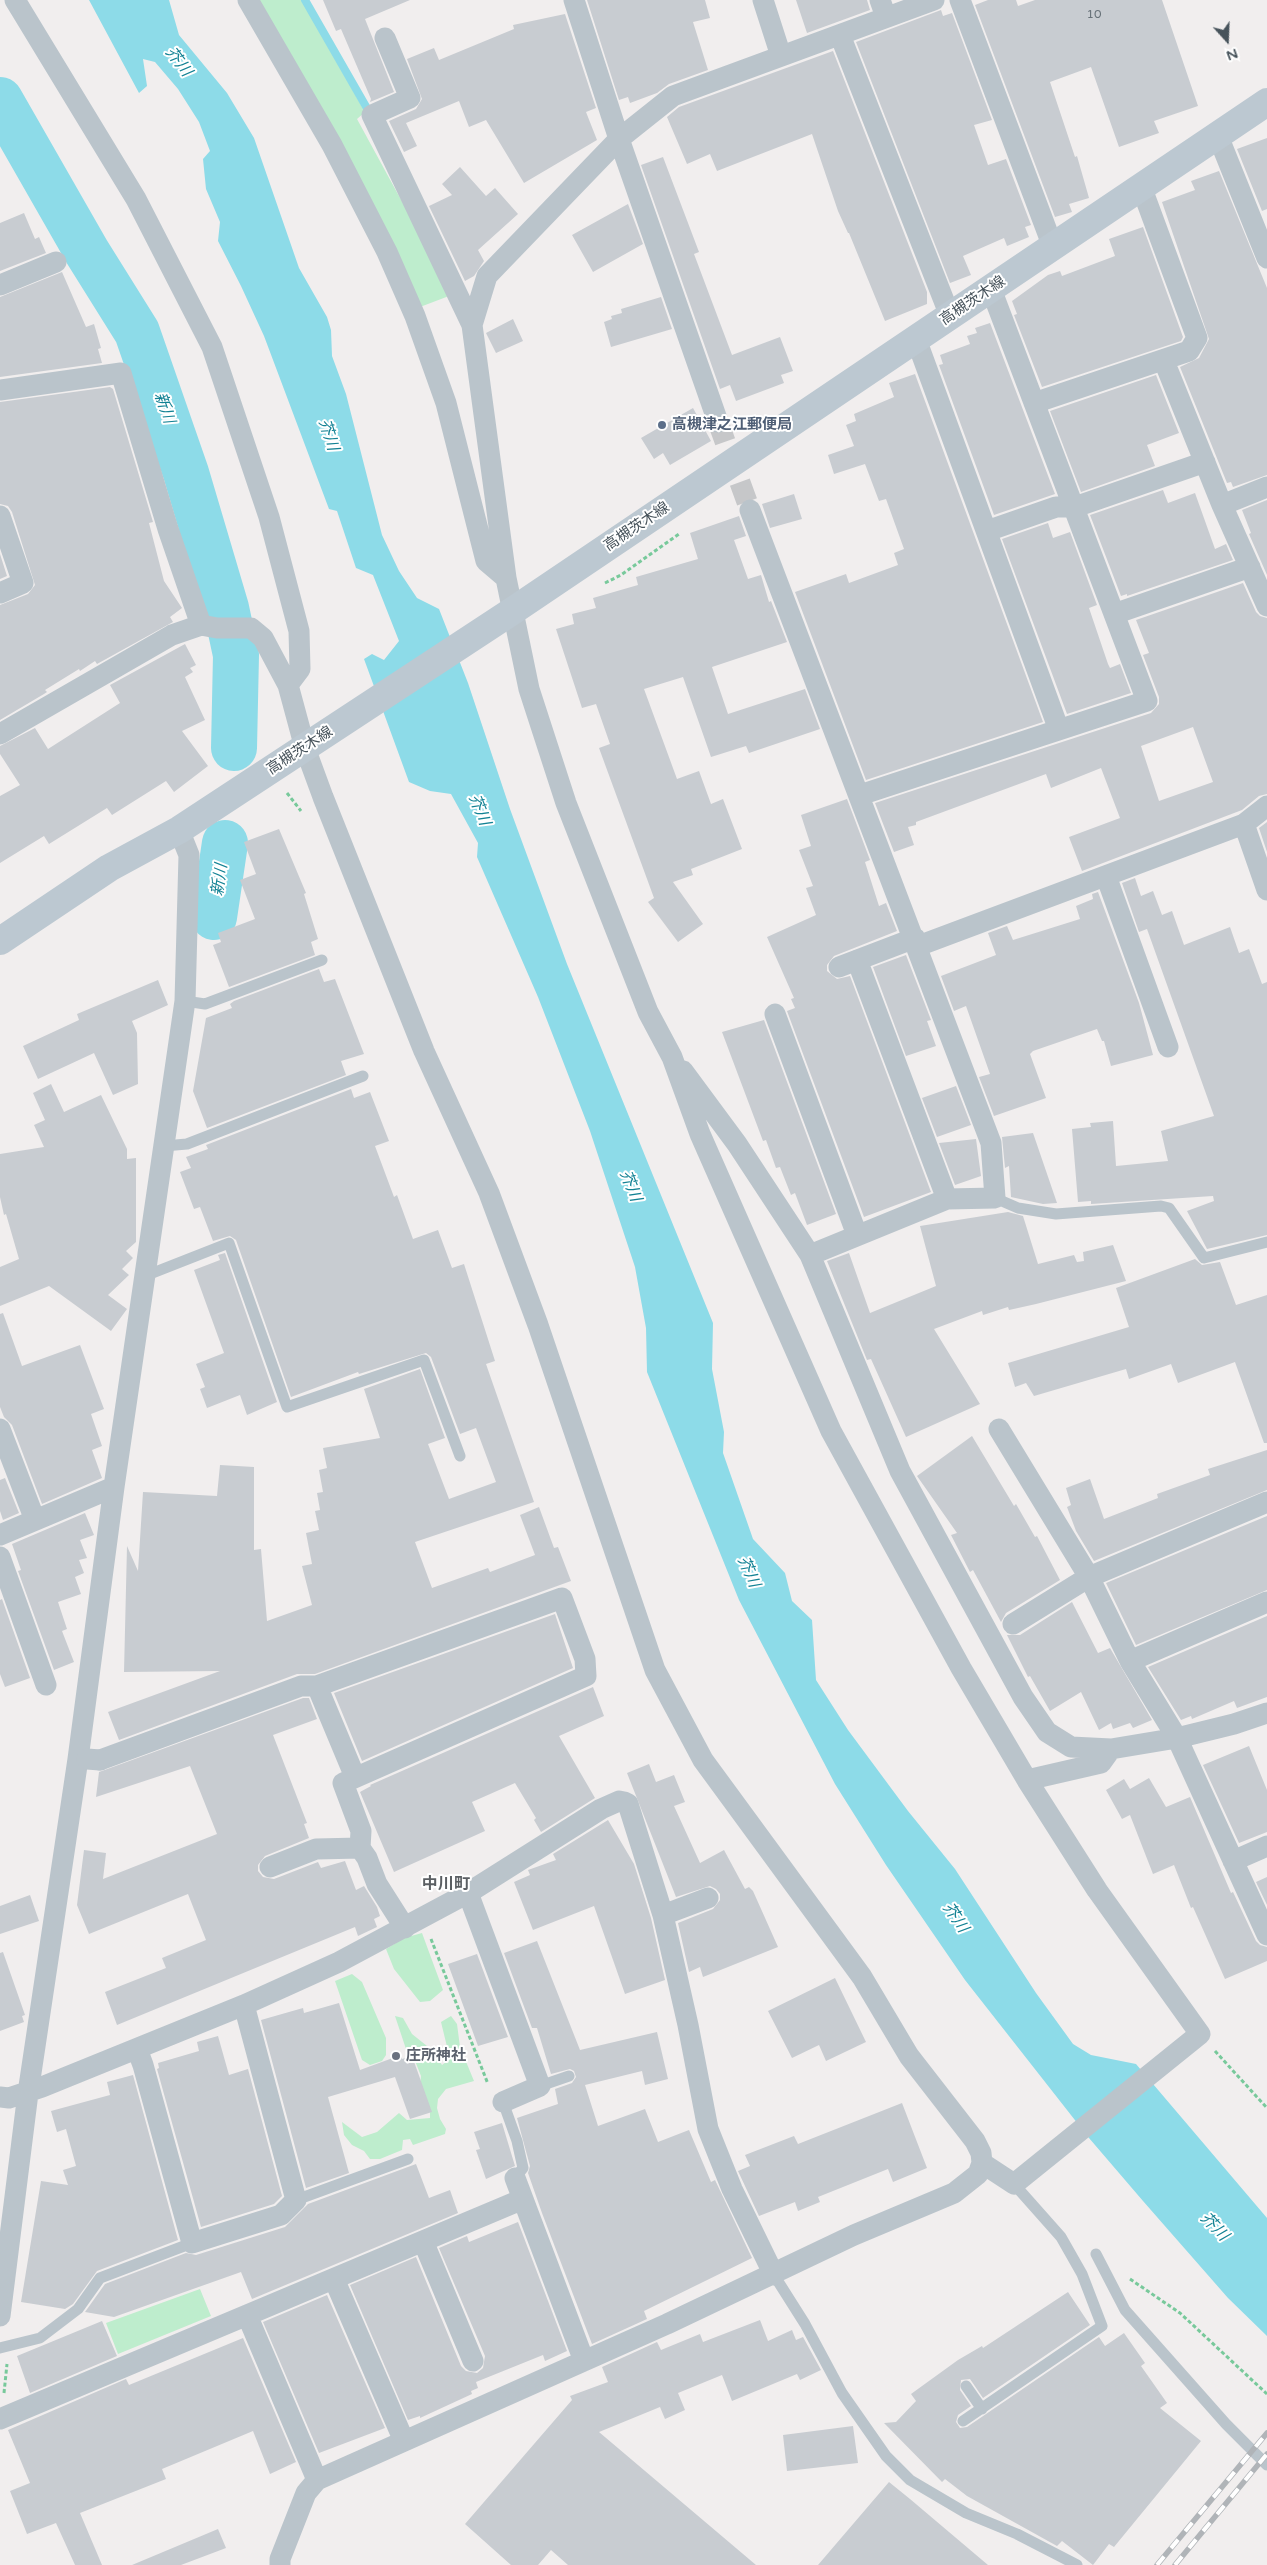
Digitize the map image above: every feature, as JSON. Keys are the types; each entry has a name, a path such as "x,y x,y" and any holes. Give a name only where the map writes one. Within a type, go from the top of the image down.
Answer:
{"main road":[{"name":"高槻茨木線","path":"0,941 109,868 179,830 305,748 1142,189 1267,102"}],"street":[{"path":"15,0 136,199 212,346 270,517 299,631 300,669 288,685"},
{"path":"248,0 332,145 387,252 415,316 446,403 486,561 506,578"},
{"path":"574,0 619,139 718,422"},
{"path":"763,0 781,56"},
{"path":"472,325 487,276 619,139 673,96 840,35 883,8 934,0"},
{"path":"960,0 1053,247"},
{"path":"840,35 950,316"},
{"path":"385,38 410,98 372,116 472,325 506,578 507,614 566,803 648,1012 672,1057 700,1134 831,1431 960,1668 1097,1890 1196,2037 1021,2178 982,2163"},
{"path":"1218,136 1267,258"},
{"path":"1034,403 1164,361 1189,351 1197,338 1142,189"},
{"path":"0,285 56,262"},
{"path":"860,795 1147,701 991,289"},
{"path":"916,339 1059,730"},
{"path":"1164,361 1222,505 1267,606"},
{"path":"0,390 121,373 168,529 201,625"},
{"path":"987,531 1056,507 1075,507 1205,462"},
{"path":"1222,505 1267,487"},
{"path":"750,510 991,1143 995,1198 947,1199 810,1255"},
{"path":"0,516 23,583 0,593"},
{"path":"1114,614 1250,567"},
{"path":"0,734 172,635 201,625 217,628 251,628 263,638 288,685 305,748 424,1051 489,1193 538,1325 655,1670 703,1760 862,1977 910,2056 975,2141 981,2153 982,2163 978,2174 954,2193 854,2236 584,2361 317,2480 306,2493 280,2559 280,2565"},
{"path":"947,1199 848,964 1106,876 1244,824 1267,806"},
{"path":"1244,824 1267,890"},
{"path":"0,2316 5,2241 28,2093 89,1759 114,1487 186,1001 189,855 179,830"},
{"path":"1106,876 1168,1047"},
{"path":"776,1014 857,1236"},
{"path":"672,1057 737,1144 810,1255 900,1471 1023,1697 1047,1732 1071,1747 1111,1749 1177,1738 1267,1713"},
{"path":"0,1429 35,1520"},
{"path":"999,1429 1089,1577 1130,1661 1177,1738 1267,1936"},
{"path":"0,1534 114,1487"},
{"path":"1013,1624 1089,1577 1267,1502"},
{"path":"0,1557 46,1685"},
{"path":"89,1759 301,1686 317,1686 562,1598 585,1659 586,1676 343,1782 361,1831 360,1848 367,1858 377,1884 405,1928"},
{"path":"1130,1661 1267,1602"},
{"path":"317,1686 355,1777"},
{"path":"1028,1780 1101,1763 1111,1749"},
{"path":"0,2097 9,2098 28,2093 244,2005 339,1962 468,1893 600,1809 619,1801 628,1804 662,1915 688,2025 708,2129 732,2189 774,2274"},
{"path":"1233,1861 1267,1846"},
{"path":"270,1867 316,1849 360,1848"},
{"path":"468,1893 540,2086 503,2102"},
{"path":"662,1915 708,1898"},
{"path":"137,2049 192,2243 281,2215 296,2200 244,2005"},
{"path":"515,2178 584,2361"},
{"path":"0,2420 523,2200"},
{"path":"424,2241 473,2361"},
{"path":"334,2279 404,2441"},
{"path":"248,2315 317,2480"}],"lane":[{"path":"186,1001 205,1004 322,960"},
{"path":"164,1146 187,1144 363,1076"},
{"path":"995,1198 1018,1208 1056,1214 1161,1206 1170,1208 1204,1258 1267,1242"},
{"path":"145,1276 229,1243 287,1407 424,1360 460,1456"},
{"path":"540,2086 570,2076"},
{"path":"503,2102 517,2141 523,2168 515,2178"},
{"path":"296,2200 408,2159"},
{"path":"963,2421 1102,2326 1082,2274 1061,2238 1021,2178"},
{"path":"0,2348 40,2338 78,2309 100,2278 192,2243"},
{"path":"1096,2254 1125,2310 1226,2424 1267,2465"},
{"path":"774,2274 805,2324 842,2393 886,2456 910,2480 966,2513 1017,2534 1077,2565"},
{"path":"966,2386 982,2409"}],"path":[{"path":"423,1918 492,2093 503,2102"},
{"path":"1196,2037 1267,2108"},
{"path":"1096,2254 1180,2313 1267,2394"}],"green space":[{"path":"256,0 302,0 365,112 357,119 412,220 449,296 420,307"},
{"path":"422,1933 443,1990 430,2001 420,2002 394,1969 386,1949 404,1938"},
{"path":"352,1974 362,1982 386,2038 386,2055 382,2061 370,2065 362,2060 335,1981"},
{"path":"395,2016 403,2018 412,2034 432,2050 442,2065 450,2059 441,2022 451,2016 457,2024 460,2047 474,2081 446,2089 438,2099 437,2108 440,2119 446,2129 445,2134 413,2145 410,2139 403,2140 402,2150 380,2159 370,2159 364,2151 352,2145 344,2135 342,2122 362,2137 377,2132 399,2113 407,2120 430,2118 430,2110 420,2087 421,2076 412,2053 406,2049"},
{"path":"200,2289 211,2316 118,2354 106,2323"}],"water":[{"name":"芥川","path":"89,0 169,0 179,35 227,93 254,138 299,268 327,317 331,330 332,356 346,394 382,535 399,571 417,598 439,609 468,683 510,809 567,964 713,1323 712,1369 724,1432 723,1453 753,1539 785,1573 792,1601 812,1620 816,1680 848,1730 908,1811 955,1869 1036,1993 1073,2044 1091,2055 1136,2064 1267,2218 1267,2336 1228,2298 1089,2138 965,1980 886,1865 835,1784 739,1600 647,1372 646,1328 635,1267 590,1131 538,997 477,857 478,843 451,794 430,791 409,782 364,659 372,654 384,660 399,641 373,575 356,568 337,511 329,509 264,336 218,241 220,222 206,189 203,159 210,151 199,122 178,89 155,62 143,59 147,86 139,93"}],"building":[{"path":"323,0 410,0 365,19 394,92 370,102 371,99 341,29 336,31"},
{"path":"587,0 705,0 710,18 693,22 708,70 669,84 657,93 630,103 628,97 619,100"},
{"path":"796,0 867,0 870,10 807,33"},
{"path":"988,0 1016,0 1018,6 1035,0 1162,0 1198,106 1154,121 1159,133 1119,147 1091,67 1050,82 1075,157 1077,156 1089,198 1069,204 1072,212 1055,217 975,5"},
{"path":"941,10 943,16 952,13 992,120 974,125 988,165 1006,159 1031,225 1025,227 1029,237 1007,246 1004,238 963,256 971,275 950,283 856,42"},
{"path":"565,14 596,108 586,112 597,140 524,183 486,120 469,127 459,101 406,123 417,146 404,152 389,121 416,109 422,99 407,59 434,48 439,60 514,29 513,25"},
{"path":"833,51 927,292 927,304 885,321 838,211 812,134 717,171 710,154 687,164 667,117 679,107"},
{"path":"1267,138 1267,209 1262,211 1237,149"},
{"path":"663,157 699,252 694,254 732,355 780,337 793,371 781,375 784,383 736,401 730,385 720,389 641,165"},
{"path":"460,167 486,196 495,188 518,214 478,250 484,261 474,276 465,281 429,206 452,195 442,184"},
{"path":"1219,171 1267,288 1267,475 1233,487 1231,482 1227,483 1180,367 1199,358 1209,339 1162,202 1195,190 1191,181"},
{"path":"628,204 643,244 593,272 572,235"},
{"path":"24,213 35,239 39,237 46,253 0,271 0,223"},
{"path":"1143,227 1183,337 1181,341 1042,387 1014,315 1017,314 1012,301 1048,275 1060,271 1062,276 1115,256 1109,239"},
{"path":"62,272 86,327 94,324 101,348 98,349 102,363 0,377 0,297"},
{"path":"661,297 672,329 611,347 604,322 612,319 611,316 622,313 621,309"},
{"path":"513,319 523,341 496,353 486,333"},
{"path":"990,323 1055,494 994,515 939,365 943,364 940,355 970,344 967,336 977,333 975,328"},
{"path":"915,374 1043,722 866,780 795,592 846,574 849,583 898,565 894,553 904,549 886,499 879,501 865,464 834,474 828,455 854,446 846,425 856,421 854,414 894,397 889,383"},
{"path":"1156,375 1179,433 1147,445 1155,466 1081,492 1050,411"},
{"path":"110,387 113,389 153,522 149,523 164,581 182,608 170,617 173,622 97,664 95,661 80,671 79,669 45,690 47,692 44,694 0,720 0,605 28,594 35,585 12,512 8,506 0,504 0,402"},
{"path":"693,408 711,441 670,465 663,453 654,459 641,438"},
{"path":"1163,490 1168,503 1195,493 1215,549 1226,544 1233,560 1127,596 1127,594 1121,596 1090,515"},
{"path":"794,494 802,519 770,528 762,504"},
{"path":"1267,500 1267,575 1249,534 1251,533 1242,510"},
{"path":"739,516 746,536 734,540 748,579 761,575 769,602 771,601 787,642 712,667 728,714 805,689 820,729 749,753 746,746 711,757 683,677 644,689 677,779 699,771 711,804 723,799 742,849 691,869 693,875 673,882 703,924 678,942 648,902 654,898 599,748 610,744 596,704 582,708 556,629 574,624 572,614 596,608 593,598 638,585 636,577 698,559 690,533"},
{"path":"1048,523 1053,538 1070,532 1097,605 1089,608 1108,664 1110,668 1120,664 1131,693 1067,714 1002,539"},
{"path":"0,554 7,576 0,579"},
{"path":"1243,583 1256,612 1260,616 1267,618 1267,794 1259,796 1242,810 1082,871 1069,837 1120,818 1101,768 1051,788 1046,774 916,822 916,825 908,827 914,845 894,852 875,803 1151,713 1159,704 1159,697 1143,655 1149,653 1136,620","holes":["1193,727 1213,782 1159,801 1141,746"]},
{"path":"185,644 196,665 190,668 193,672 185,677 205,720 182,731 208,766 174,792 166,781 112,815 107,808 49,844 44,836 0,863 0,796 20,785 0,754 0,746 35,728 48,749 120,703 110,685"},
{"path":"847,799 870,860 865,862 879,906 886,903 897,931 834,956 827,965 827,971 837,979 850,976 931,1192 864,1217 787,1011 795,1008 791,999 794,998 767,937 816,915 806,888 813,886 799,850 811,846 801,815"},
{"path":"1267,822 1267,852 1259,828"},
{"path":"279,829 306,893 304,894 318,939 311,942 315,955 229,987 213,945 221,942 218,933 255,919 240,880 256,874 244,842"},
{"path":"1135,878 1141,896 1153,891 1162,915 1172,911 1184,945 1230,927 1239,953 1249,949 1262,984 1267,982 1267,1235 1207,1249 1187,1211 1214,1201 1213,1196 1091,1204 1091,1201 1078,1202 1072,1129 1091,1127 1090,1123 1113,1121 1116,1166 1168,1161 1161,1131 1214,1116 1147,929 1139,932 1122,883"},
{"path":"1098,892 1139,1003 1153,1055 1111,1066 1104,1041 1102,1041 1097,1029 1033,1051 1030,1054 1046,1098 994,1116 979,1077 990,1074 966,1006 954,1011 941,976 996,955 988,933 1007,926 1013,940 1080,919 1076,906 1093,899 1092,894"},
{"path":"906,955 931,1020 927,1021 936,1046 906,1056 873,967"},
{"path":"319,969 324,982 335,979 364,1054 341,1061 346,1075 207,1128 193,1091 206,1018 232,1008 230,1004 234,1001"},
{"path":"158,980 168,1005 132,1021 137,1033 138,1084 113,1095 94,1053 38,1079 23,1046 79,1020 77,1014"},
{"path":"764,1020 836,1214 807,1225 795,1193 791,1195 780,1167 776,1168 766,1140 763,1141 722,1032"},
{"path":"51,1084 64,1112 101,1095 127,1149 127,1159 136,1158 136,1242 126,1251 133,1258 122,1269 129,1275 108,1295 127,1309 111,1331 49,1286 0,1306 0,1267 19,1259 0,1197 0,1154 44,1147 34,1125 45,1120 33,1093"},
{"path":"956,1086 971,1125 937,1137 922,1098"},
{"path":"351,1089 354,1098 370,1092 389,1141 375,1146 394,1197 397,1195 413,1239 438,1230 452,1268 464,1264 495,1361 486,1364 534,1502 415,1542 432,1588 488,1568 490,1572 535,1555 520,1515 539,1507 554,1548 558,1547 571,1581 315,1674 297,1674 119,1740 108,1712 220,1671 124,1672 127,1546 138,1571 143,1492 217,1496 220,1465 254,1467 254,1550 261,1549 267,1621 312,1605 302,1566 312,1564 306,1533 319,1530 315,1511 320,1510 317,1493 323,1492 319,1470 327,1468 323,1448 380,1438 364,1389 420,1369 445,1438 428,1444 449,1499 496,1482 476,1428 460,1434 431,1357 426,1353 359,1374 358,1372 291,1397 236,1240 230,1236 213,1241 200,1207 194,1209 180,1172 191,1168 186,1157 208,1149 206,1145"},
{"path":"1033,1133 1057,1203 1043,1204 1011,1197 1009,1166 1005,1168 1002,1137"},
{"path":"976,1139 981,1176 955,1185 939,1143"},
{"path":"1008,1212 1023,1216 1038,1264 1074,1255 1077,1262 1084,1261 1083,1252 1113,1245 1126,1281 1009,1310 1008,1307 983,1315 982,1311 934,1329 980,1404 906,1437 871,1359 867,1360 827,1261 849,1253 870,1313 936,1286 920,1226"},
{"path":"225,1253 277,1402 247,1415 240,1395 207,1408 200,1389 205,1387 196,1364 224,1353 194,1270 220,1260 218,1255"},
{"path":"1195,1259 1202,1265 1220,1262 1236,1305 1267,1295 1267,1443 1264,1443 1235,1362 1178,1383 1171,1364 1129,1379 1126,1369 1034,1396 1026,1383 1015,1387 1008,1363 1129,1327 1116,1288"},
{"path":"3,1313 22,1366 80,1345 104,1409 91,1414 102,1446 92,1450 102,1478 42,1504 12,1425 4,1417 0,1407 0,1314"},
{"path":"972,1436 1014,1506 1016,1504 1035,1537 1037,1536 1060,1580 1006,1613 1001,1622 973,1570 970,1572 951,1535 957,1533 917,1476"},
{"path":"1267,1450 1267,1490 1094,1561 1076,1531 1067,1507 1071,1505 1066,1488 1090,1479 1104,1519 1158,1498 1157,1494 1210,1475 1208,1469"},
{"path":"5,1478 19,1513 3,1520 0,1511 0,1480"},
{"path":"85,1513 94,1535 80,1540 87,1558 79,1560 84,1573 75,1577 81,1594 58,1602 67,1629 62,1631 74,1662 54,1670 18,1571 21,1570 12,1544"},
{"path":"1267,1516 1267,1590 1136,1645 1106,1583"},
{"path":"2,1599 30,1678 5,1687 0,1674 0,1600"},
{"path":"1072,1602 1098,1653 1110,1648 1152,1720 1133,1728 1130,1723 1113,1729 1111,1723 1099,1730 1081,1692 1050,1711 1030,1676 1028,1677 1007,1635 1020,1635"},
{"path":"555,1614 573,1668 362,1761 334,1693"},
{"path":"1267,1616 1267,1697 1237,1708 1234,1701 1192,1719 1191,1716 1181,1720 1148,1667"},
{"path":"593,1687 604,1716 559,1736 595,1798 541,1832 534,1820 536,1818 515,1783 472,1802 485,1831 394,1872 360,1792 370,1785"},
{"path":"303,1698 309,1698 317,1719 273,1735 307,1823 304,1824 309,1838 265,1856 258,1865 258,1871 263,1877 274,1879 318,1862 321,1868 345,1861 356,1890 364,1886 377,1907 380,1916 374,1919 377,1927 358,1936 355,1927 117,2025 105,1992 166,1968 162,1958 206,1940 188,1894 89,1934 77,1905 84,1850 106,1853 103,1879 217,1834 190,1766 96,1797 99,1772"},
{"path":"1249,1746 1267,1790 1267,1832 1239,1843 1203,1765"},
{"path":"649,1764 656,1782 674,1775 685,1802 674,1806 700,1863 724,1850 745,1889 749,1887 753,1891 778,1947 703,1977 700,1967 689,1972 678,1923 713,1909 720,1900 720,1894 710,1886 676,1897 627,1773"},
{"path":"1149,1778 1166,1807 1190,1797 1231,1893 1233,1892 1256,1941 1260,1945 1267,1947 1267,1961 1225,1979 1193,1907 1191,1908 1174,1865 1153,1874 1130,1815 1122,1819 1106,1790 1124,1779 1130,1789"},
{"path":"608,1820 634,1864 651,1918 665,1980 625,1994 594,1906 533,1930 514,1882 530,1875 528,1870 556,1860 553,1854"},
{"path":"1267,1877 1267,1905 1256,1882"},
{"path":"30,1895 39,1921 0,1934 0,1906"},
{"path":"537,1941 580,2050 657,2032 668,2079 645,2085 642,2071 585,2085 598,2126 645,2109 658,2142 689,2130 711,2182 715,2180 752,2258 644,2311 647,2319 592,2344 528,2173 530,2166 517,2118 558,2104 555,2089 572,2083 576,2077 574,2071 570,2069 551,2074 537,2028 532,2028 504,1953"},
{"path":"3,1952 25,2015 22,2016 24,2022 0,2031 0,1953"},
{"path":"477,1954 508,2037 478,2046 448,1964"},
{"path":"835,1978 866,2042 826,2061 819,2045 792,2058 768,2011"},
{"path":"339,2003 360,2070 401,2055 402,2059 412,2056 432,2112 410,2119 395,2077 328,2097 349,2173 306,2188 261,2020 303,2008 304,2013"},
{"path":"218,2036 229,2075 248,2069 282,2196 274,2204 201,2227 157,2069 159,2068 158,2063 199,2051 197,2042"},
{"path":"133,2075 178,2240 97,2271 73,2304 65,2309 21,2302 41,2181 68,2185 63,2170 76,2166 66,2129 57,2132 51,2111 110,2095 107,2082"},
{"path":"902,2103 927,2168 893,2182 888,2169 818,2197 820,2202 798,2211 795,2202 759,2216 738,2171 750,2166 745,2155 794,2136 798,2144"},
{"path":"502,2123 515,2166 486,2179 476,2150 480,2149 474,2132"},
{"path":"416,2164 429,2198 450,2190 458,2213 252,2299 241,2272 114,2317 85,2312 105,2284 186,2253 196,2255 285,2227 308,2204"},
{"path":"518,2222 567,2351 545,2361 543,2355 476,2382 478,2388 471,2391 472,2394 420,2418 420,2416 408,2420 350,2285 416,2257 461,2366 466,2371 477,2373 483,2368 485,2356 439,2248 467,2236 469,2242"},
{"path":"1068,2292 1090,2325 983,2398 970,2379 961,2380 960,2390 971,2406 958,2415 956,2422 960,2428 967,2427 1099,2337 1105,2346 1124,2333 1145,2363 1141,2366 1167,2403 1160,2408 1201,2441 1114,2547 1109,2544 1093,2565 1062,2541 1057,2546 967,2496 945,2479 942,2482 884,2423 896,2422 916,2401 911,2394 958,2360 982,2346 983,2348"},
{"path":"327,2295 385,2428 319,2453 263,2322"},
{"path":"760,2320 768,2341 792,2330 796,2340 803,2337 821,2370 800,2380 797,2374 732,2401 722,2375 678,2393 685,2410 665,2419 660,2407 599,2432 756,2565 568,2565 551,2550 538,2565 511,2565 465,2524 572,2400 570,2396 608,2382 602,2367 657,2342 661,2350 700,2334 703,2342"},
{"path":"102,2321 117,2356 30,2393 17,2356"},
{"path":"243,2338 296,2462 270,2474 253,2431 162,2469 166,2479 80,2513 102,2565 75,2565 56,2523 27,2534 10,2491 30,2483 8,2430 126,2379 129,2385"},
{"path":"853,2426 858,2463 787,2471 783,2435"},
{"path":"889,2482 910,2499 988,2565 818,2565"},
{"path":"218,2529 226,2548 181,2565 132,2565"}],"waterway":[{"path":"305,0 368,110"},
{"name":"新川","path":"0,100 87,252 137,332 186,473 226,608 236,655 234,748"},
{"name":"新川","path":"214,917 225,843"}],"tunnel":[{"path":"718,422 750,510"}],"railway":[{"path":"1157,2565 1267,2433"},
{"path":"1175,2565 1267,2454"}],"place":[{"name":"高槻津之江郵便局","path":"662,425"},
{"name":"庄所神社","path":"396,2056"}],"district":[{"name":"中川町","path":"446,1885"}]}
